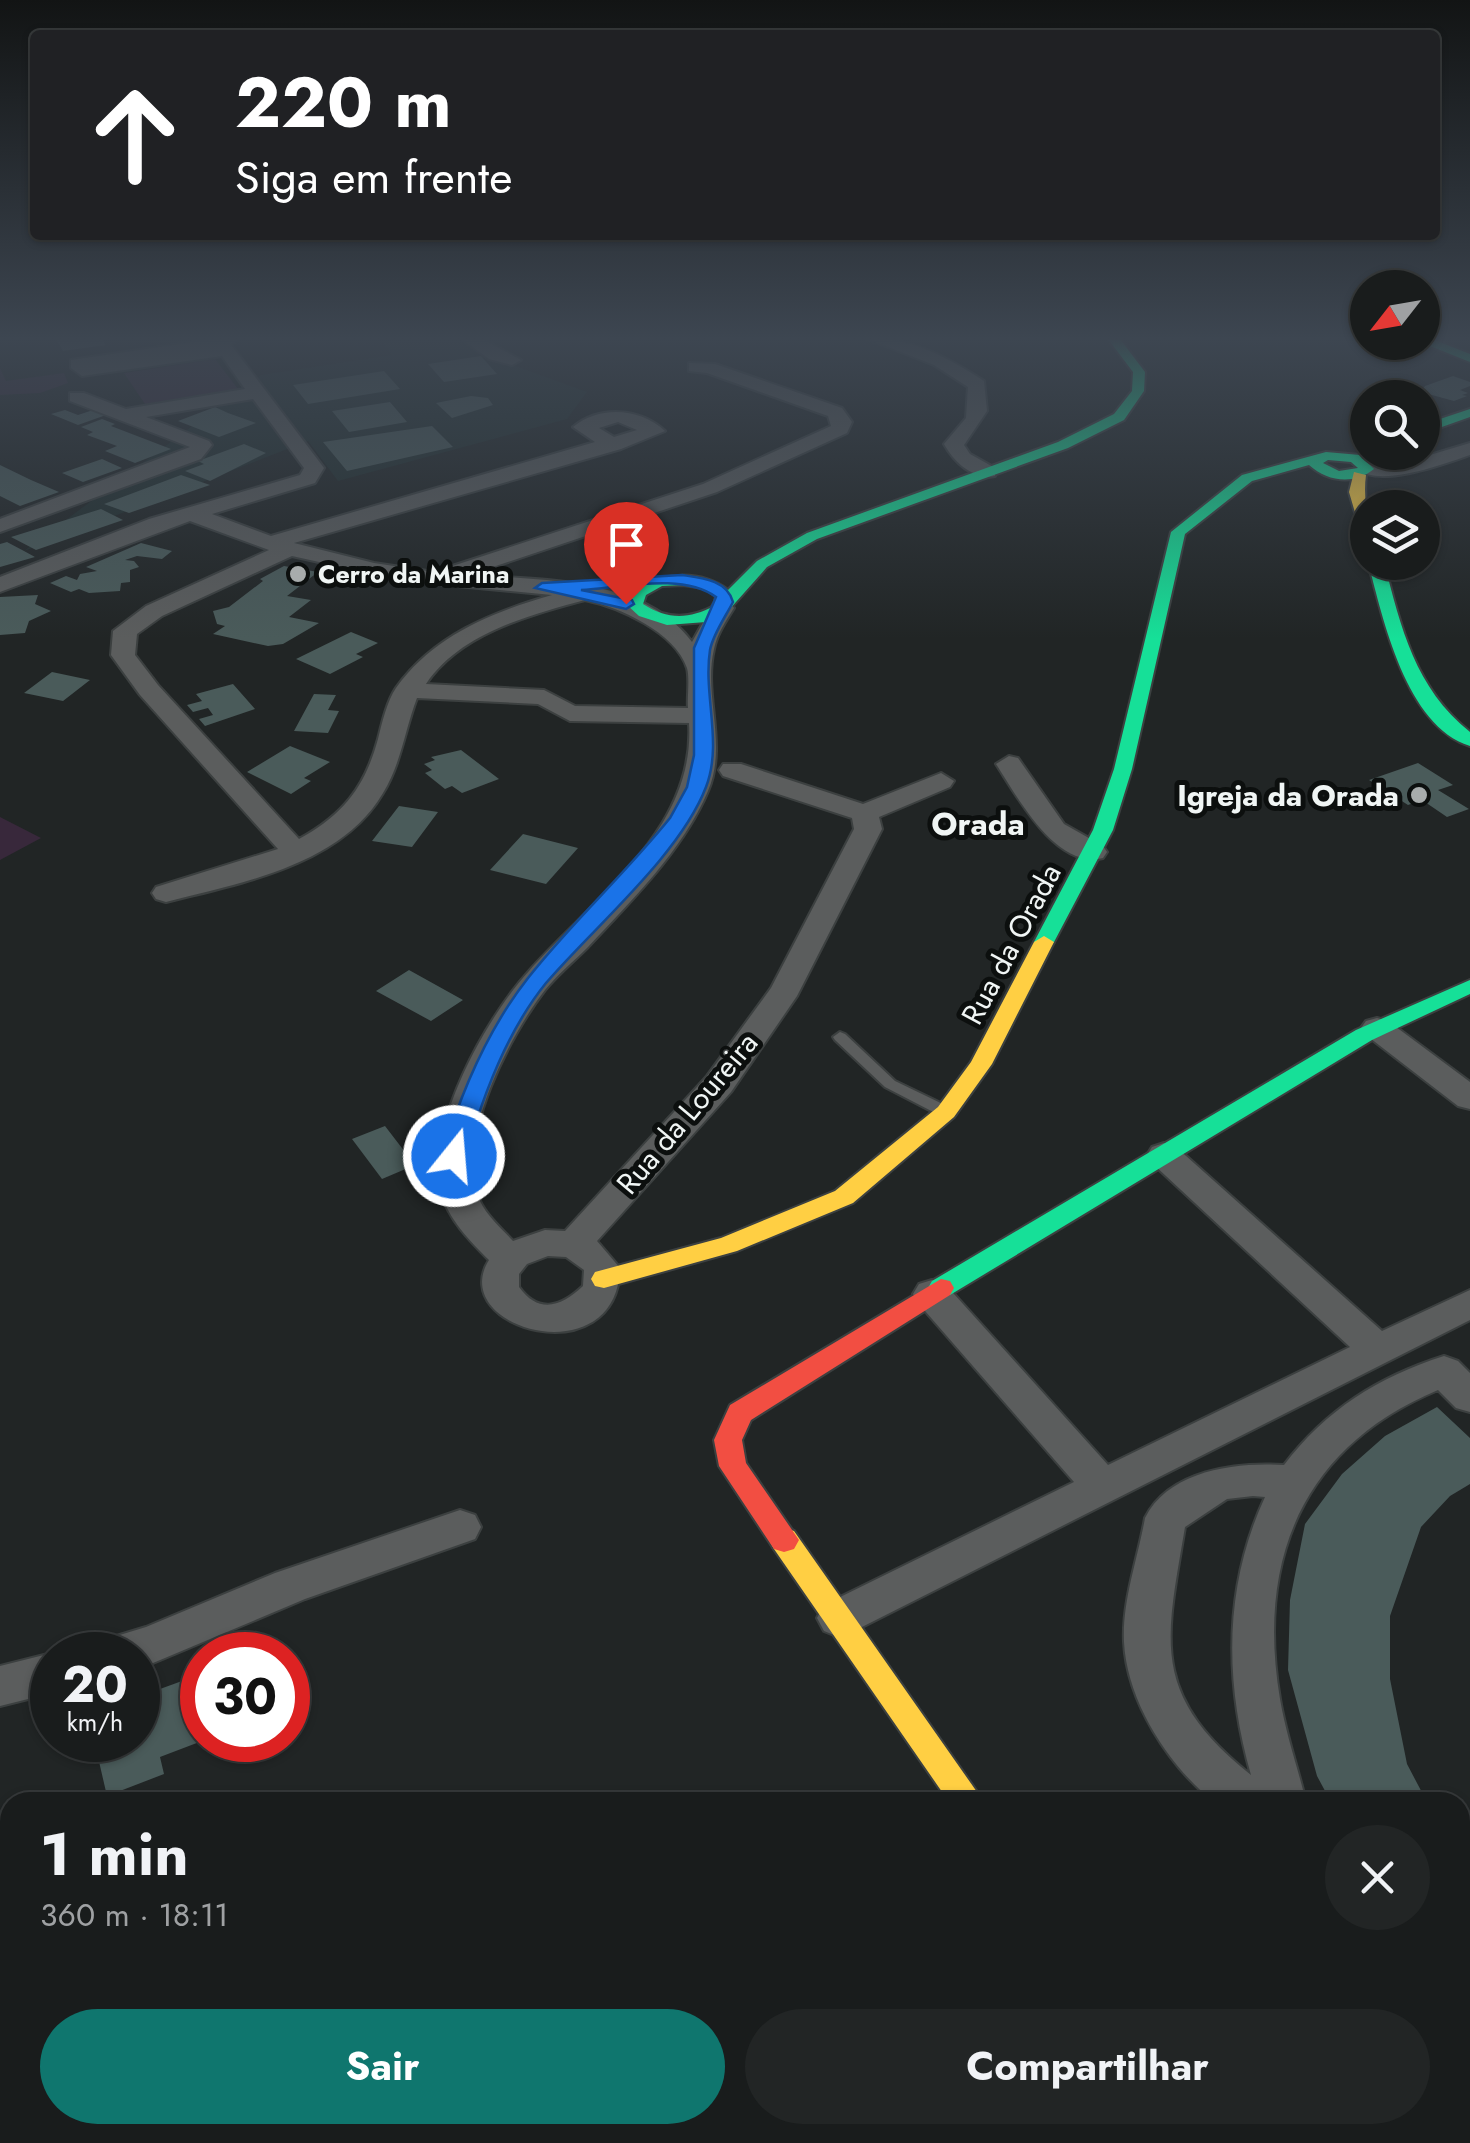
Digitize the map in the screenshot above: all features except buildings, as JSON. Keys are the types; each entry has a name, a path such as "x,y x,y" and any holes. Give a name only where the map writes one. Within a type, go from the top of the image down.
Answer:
{"street":[{"path":"5,519 194,455 202,445 188,439"},
{"path":"0,586 114,539 308,480 314,468 293,439"},
{"path":"435,579 710,488 818,439"},
{"path":"959,439 954,444 962,458 988,472"},
{"path":"700,670 678,638 636,605 639,592 785,548 1076,439"},
{"path":"296,852 149,690 124,655 125,632 154,611 277,547 614,445"},
{"path":"1440,458 1470,449"},
{"name":"Rua da Orada","path":"604,1280 728,1245 844,1196 946,1112 981,1064 1093,852 1123,769 1178,532 1246,478 1272,469 1350,465"},
{"path":"192,514 277,547 435,579 585,594 645,614 684,621 707,617 724,605 762,564 785,548"},
{"path":"493,559 485,570 490,584 510,601 504,617"},
{"path":"1381,580 1410,684 1431,713 1470,741"},
{"path":"509,1259 474,1222 459,1192 454,1156 467,1110 508,1026 535,983 582,935 678,820 696,787 704,755 702,648 724,605 724,595 709,584 664,582 542,588"},
{"path":"166,893 225,878 296,852 344,823 375,788 388,759 407,690 430,661 504,617 585,594"},
{"path":"407,690 544,697 570,713 702,716"},
{"path":"1009,764 1054,830 1093,852"},
{"path":"732,770 864,813 940,781"},
{"name":"Rua da Loureira","path":"573,1245 719,1084 786,988 868,828 864,813"},
{"path":"961,1792 733,1466 728,1440 740,1413 1377,1028 1470,986"},
{"path":"1377,1028 1470,1098"},
{"path":"1164,1155 1378,1350"},
{"path":"573,1245 596,1258 604,1280 594,1301 571,1316 555,1319 526,1316 513,1310 499,1291 498,1280 509,1259 532,1246 573,1245"},
{"path":"932,1294 1104,1488"},
{"path":"839,1618 1470,1304"},
{"path":"1280,1792 1259,1713 1250,1641 1254,1582 1270,1532 1294,1482 1325,1445 1366,1408 1412,1384 1444,1371 1470,1397"},
{"path":"1235,1792 1204,1762 1162,1704 1146,1642 1166,1518 1205,1488 1235,1479 1294,1482"},
{"path":"160,1641 290,1586 460,1527"},
{"path":"0,1686 30,1678"}],"lane":[{"path":"840,1037 890,1084 946,1112"}],"shaded area":[{"path":"175,439 493,439 338,481 308,441 24,551"},
{"path":"0,817 41,838 0,860"}],"traffic: fast":[{"path":"725,602 762,564 812,536 1075,439"},
{"path":"1326,456 1355,458 1367,469 1339,476 1314,462 1326,456"},
{"path":"1044,942 1103,830 1123,769 1178,532 1247,478 1319,458"},
{"path":"683,580 709,584 724,595 722,608 678,622 656,617 635,605 639,592 659,582 683,580"},
{"path":"1381,580 1397,639 1416,683 1447,723 1470,741"},
{"path":"941,1288 1364,1035 1470,986"}],"traffic: slow":[{"path":"1356,490 1359,475"},
{"path":"604,1279 728,1245 844,1197 946,1112 981,1064 1044,942"},
{"path":"784,1540 961,1792"}],"traffic: jam":[{"path":"784,1540 733,1466 728,1440 740,1413 941,1288"}],"place":[{"name":"Cerro da Marina","path":"298,574"},
{"name":"Igreja da Orada","path":"1419,795"}],"district":[{"name":"Orada","path":"978,824"}],"route":[{"path":"454,1156 467,1110 508,1026 535,983 644,863 678,820 696,787 704,755 702,648 725,602 724,595 709,584 682,580 542,588 626,604"}]}
